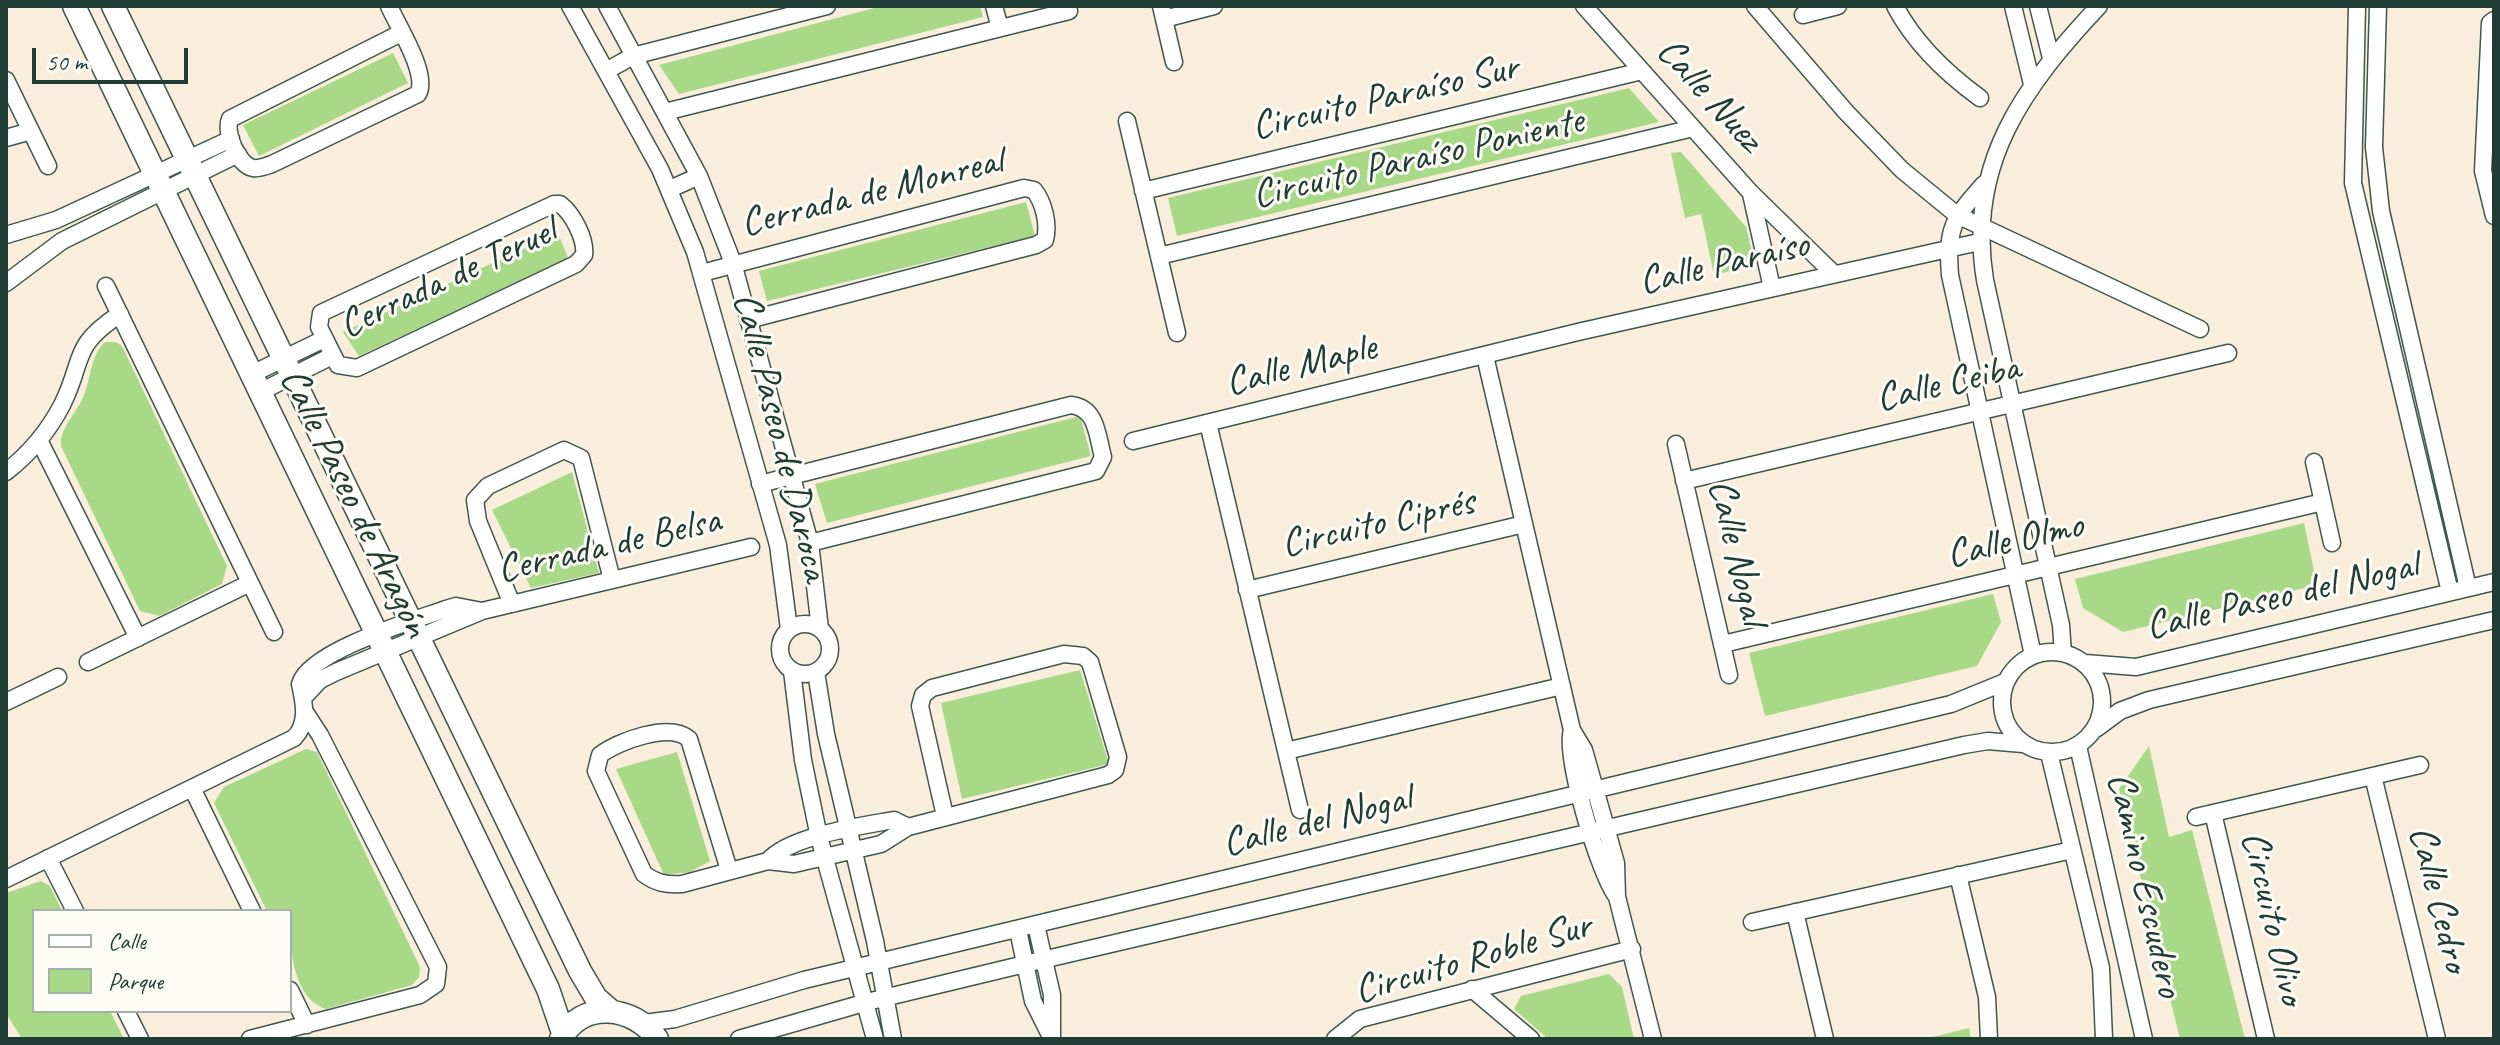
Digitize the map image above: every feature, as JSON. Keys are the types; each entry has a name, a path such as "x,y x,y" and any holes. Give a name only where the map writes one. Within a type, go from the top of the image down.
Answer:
{"street":[{"name":"Calle Paseo de Aragón","path":"74,6 552,997 562,1036"},
{"name":"Calle Paseo de Aragón","path":"113,6 580,971 596,998 611,1011"},
{"path":"389,6 423,80 418,94 410,101 263,167 250,167 235,147 227,123 236,114 401,33"},
{"name":"Calle Paseo de Daroca","path":"570,6 670,189 702,273 784,573 789,629"},
{"name":"Calle Paseo de Daroca","path":"607,6 699,176 733,263 810,543 820,629"},
{"path":"606,71 633,56 827,6"},
{"path":"994,6 1000,28"},
{"path":"1174,62 1162,12 1214,6"},
{"name":"Calle Nuez","path":"1584,6 1751,193 1834,274"},
{"path":"1755,6 1902,170 1957,215 2200,329"},
{"path":"1803,15 1838,6"},
{"path":"1895,6 1913,35 1960,83 1980,98"},
{"path":"2013,6 2032,84"},
{"path":"2038,6 2051,58"},
{"path":"2063,653 2061,625 1979,242 1979,224 1985,183 2012,119 2051,58 2099,6"},
{"path":"2357,6 2353,183 2450,592"},
{"path":"2378,6 2375,175 2403,313 2468,588"},
{"path":"2489,6 2494,12"},
{"path":"665,112 1069,11"},
{"path":"2494,20 2490,23 2490,123 2483,171 2494,216"},
{"name":"Circuito Paraíso Sur","path":"1143,191 1642,71"},
{"path":"6,80 48,166"},
{"path":"1127,121 1177,333"},
{"name":"Circuito Paraíso Poniente","path":"1159,256 1693,128"},
{"path":"6,138 31,131"},
{"path":"6,283 62,241 159,183 235,147"},
{"path":"670,189 699,176"},
{"path":"6,235 159,183"},
{"path":"1985,183 1952,223 1948,249 1979,412 2033,655"},
{"name":"Cerrada de Monreal","path":"702,273 1024,188 1034,190 1040,197 1048,230 1045,240 1036,245 748,320"},
{"name":"Calle Nuez","path":"1751,193 1772,288"},
{"name":"Cerrada de Teruel","path":"554,204 560,204 569,212 583,242 584,255 576,264 357,368 344,368 332,356 318,322 328,309 554,204"},
{"name":"Calle Paraíso","path":"1485,356 1979,242"},
{"path":"106,286 274,632"},
{"path":"2384,318 2403,313"},
{"path":"6,472 39,440 63,402 79,352 98,331 120,314"},
{"name":"Cerrada de Teruel","path":"256,383 288,367 324,339"},
{"name":"Calle Ceiba","path":"1684,481 2228,353"},
{"name":"Cerrada de Teruel","path":"288,367 332,356"},
{"name":"Calle Maple","path":"1133,441 1485,356"},
{"name":"Circuito Ciprés","path":"1485,356 1572,730 1584,750 1588,792 1599,832 1605,878 1617,897 1653,1039"},
{"path":"760,484 1071,405 1083,406 1091,413 1103,457 1096,471 810,543"},
{"name":"Circuito Ciprés","path":"1208,423 1300,810"},
{"path":"39,440 138,638"},
{"name":"Calle Nogal","path":"1676,444 1729,675"},
{"path":"512,604 478,521 475,500 488,486 552,453 564,450 581,458 612,580"},
{"path":"2314,462 2332,543"},
{"name":"Calle Olmo","path":"1723,644 2323,502"},
{"name":"Circuito Ciprés","path":"1247,590 1524,524"},
{"name":"Cerrada de Belsa","path":"6,879 294,738 300,732 304,705 300,684 312,666 415,629 751,547"},
{"name":"Calle Paseo del Nogal","path":"2085,663 2136,667 2494,582"},
{"path":"88,662 250,583"},
{"name":"Calle Paseo del Nogal","path":"2097,728 2120,711 2149,700 2494,620"},
{"path":"792,671 800,674 816,672 828,660 830,643 820,629 805,623 789,629 779,651 792,671 803,760 819,837 875,1039"},
{"path":"2063,653 2085,663 2094,674 2103,699 2097,728 2078,746 2049,753 2023,744 2010,731 2004,717 2005,682 2021,661 2033,655 2063,653"},
{"path":"729,870 689,739 675,731 663,733 618,745 600,755 596,771 644,874 669,885 768,861 794,864 881,844 908,827 1099,779 1115,770 1118,757 1090,662 1083,656 1064,654 932,688 923,695 920,706 945,816"},
{"path":"816,672 893,1039"},
{"path":"6,702 58,677"},
{"name":"Calle del Nogal","path":"650,1031 675,1019 804,980 1951,704 2005,682"},
{"path":"1286,751 1562,686"},
{"path":"250,1039 420,995 436,984 438,967 304,705"},
{"name":"Calle del Nogal","path":"739,1039 867,1002 1025,964 1964,745 1988,741 2023,744"},
{"name":"Camino Escudero","path":"2078,746 2144,1039"},
{"name":"Camino Escudero","path":"2049,753 2101,968 2104,1039"},
{"path":"2196,817 2420,765"},
{"name":"Calle Cedro","path":"2373,776 2437,1039"},
{"path":"192,788 251,909"},
{"name":"Circuito Olivo","path":"2213,813 2266,1039"},
{"path":"768,861 790,844 894,820 908,827"},
{"path":"1752,922 2072,850"},
{"path":"48,858 74,909"},
{"path":"1958,875 1987,997 1989,1039"},
{"path":"1795,912 1825,1039"},
{"path":"1036,925 1053,1009 1052,1038"},
{"path":"1018,930 1037,1014 1052,1038"},
{"name":"Circuito Roble Sur","path":"1335,1039 1360,1019 1632,949"},
{"path":"1472,989 1531,1039"},
{"path":"292,994 307,1025"},
{"path":"562,1036 576,1021 611,1011 650,1031"},
{"path":"127,1013 140,1039"}],"green space":[{"path":"882,6 980,6 983,17 679,94 659,65"},
{"path":"393,53 408,83 259,156 243,125"},
{"path":"1629,88 1659,122 1177,236 1168,198"},
{"path":"1681,152 1746,227 1755,265 1714,275 1701,214 1685,218 1671,153"},
{"path":"1026,202 1035,236 767,301 759,271"},
{"path":"558,233 568,258 359,356 343,332"},
{"path":"105,342 116,342 122,346 227,566 222,584 159,616 140,611 61,446 63,433 81,401 94,360"},
{"path":"1080,416 1091,456 827,523 815,484"},
{"path":"572,472 599,573 531,588 492,510"},
{"path":"2304,523 2317,585 2123,632 2083,608 2075,579"},
{"path":"1993,594 2001,622 1977,666 1765,716 1749,653"},
{"path":"1080,670 1109,764 962,799 941,703"},
{"path":"2149,746 2169,837 2192,830 2245,1039 2180,1039 2119,789"},
{"path":"306,749 317,752 420,967 419,977 412,985 326,1009 314,1003 305,993 294,967 292,909 266,909 214,803 224,787"},
{"path":"677,752 710,861 690,872 664,875 616,769"},
{"path":"41,881 50,886 61,909 32,909 32,1013 111,1013 124,1039 22,1039 6,1013 6,893"},
{"path":"1609,974 1622,987 1634,1039 1548,1039 1514,1009 1521,996"},
{"path":"1969,1028 1971,1039 1925,1039"}]}
